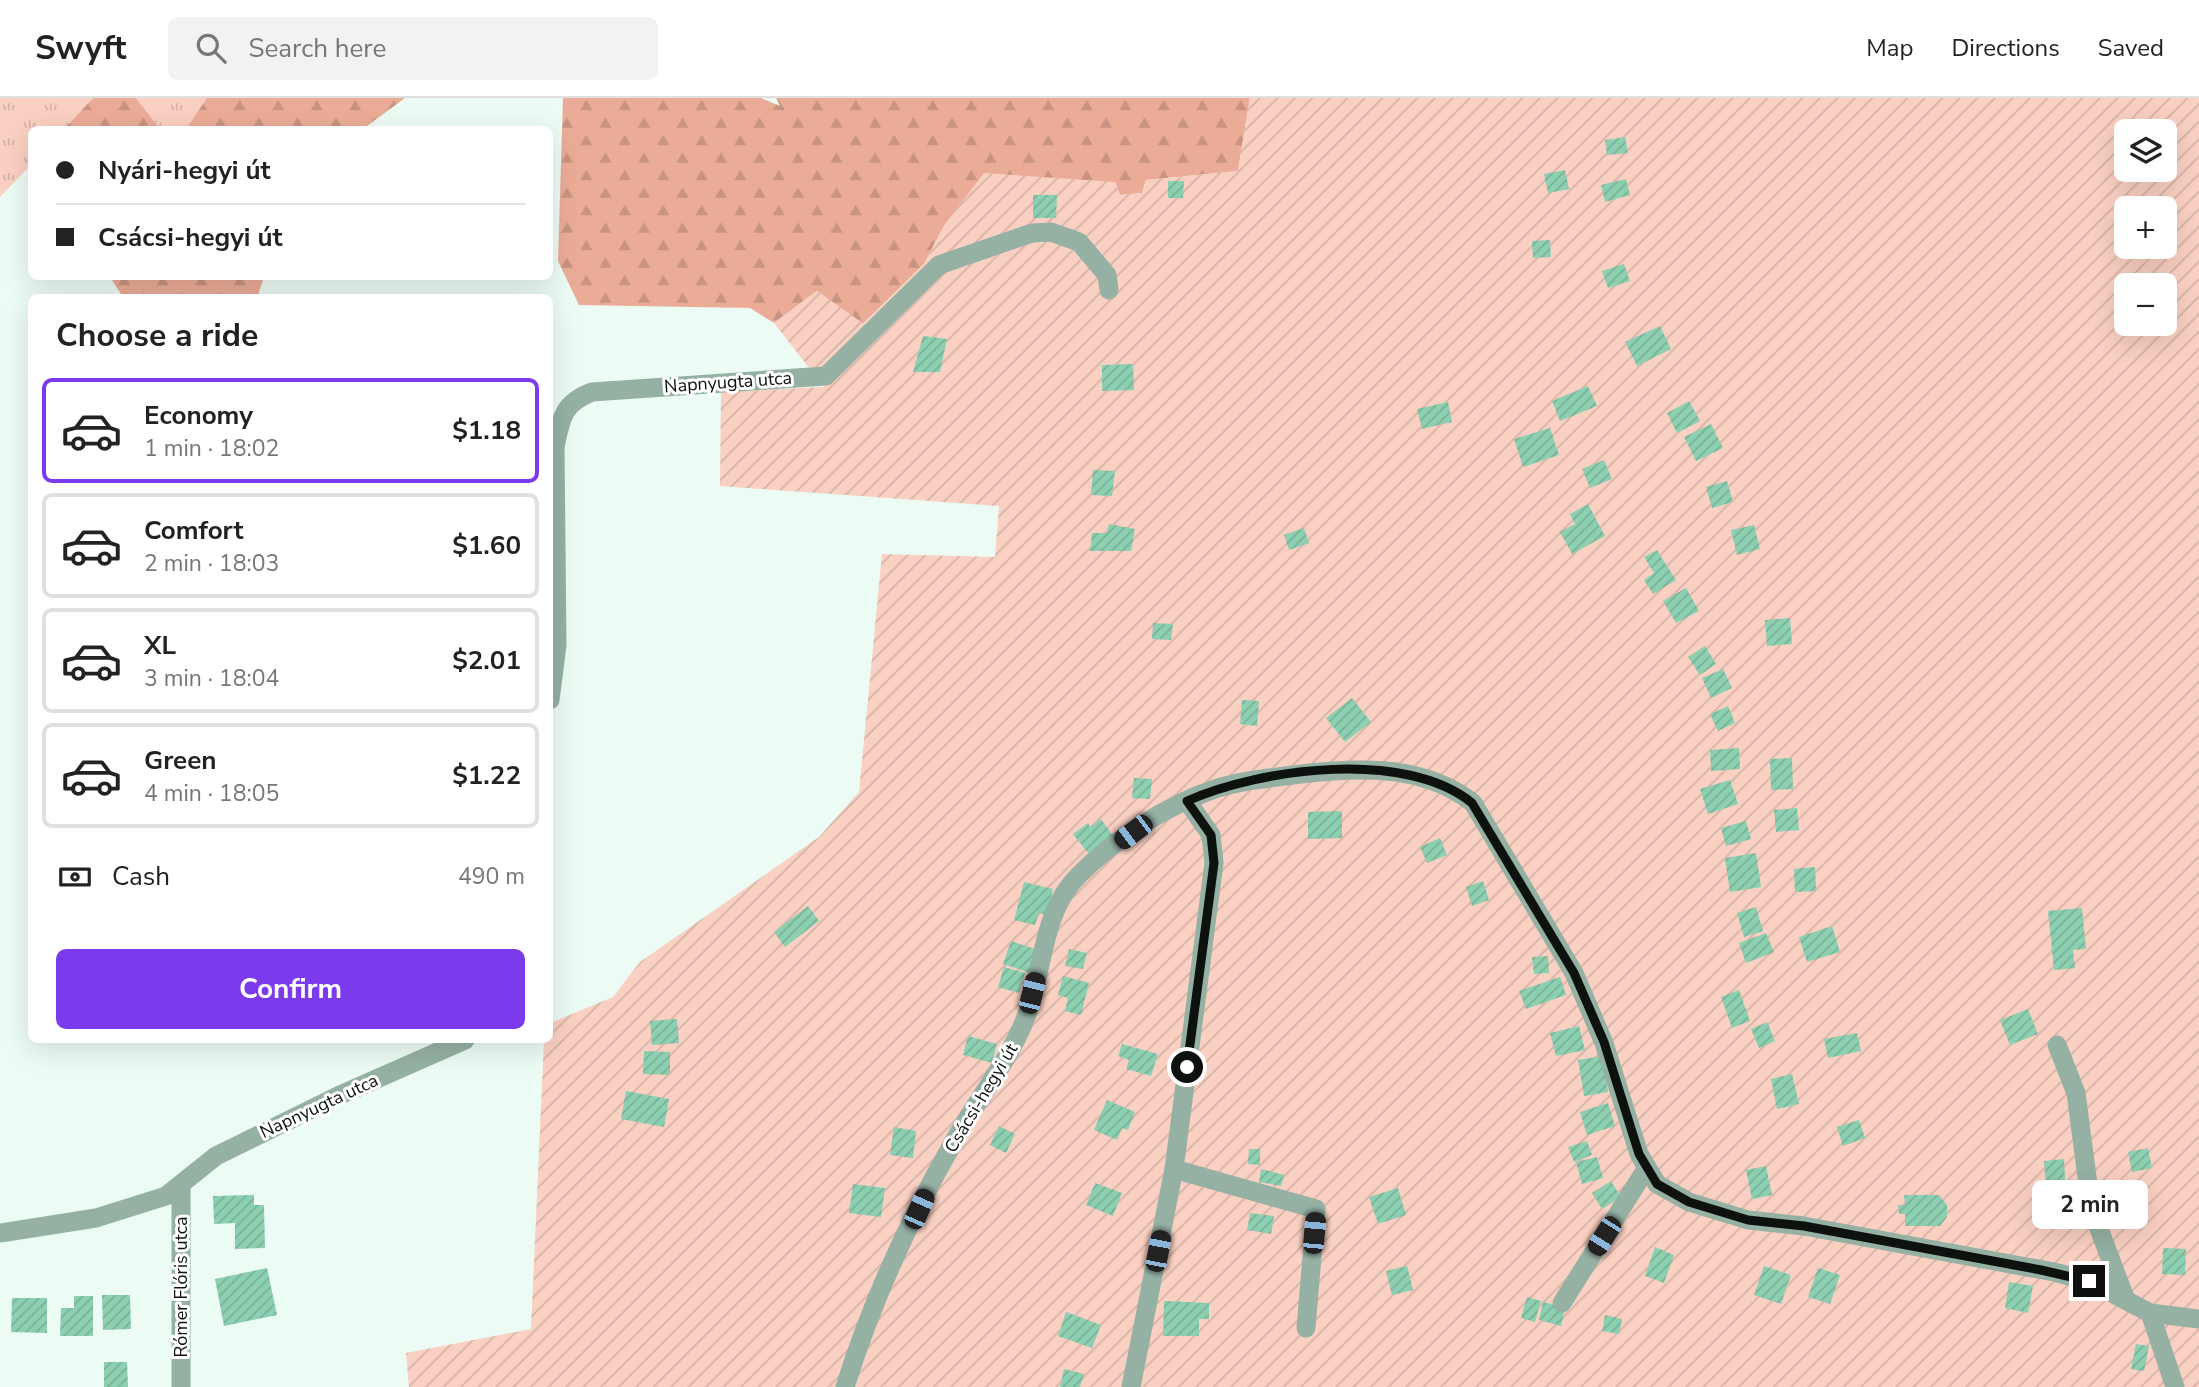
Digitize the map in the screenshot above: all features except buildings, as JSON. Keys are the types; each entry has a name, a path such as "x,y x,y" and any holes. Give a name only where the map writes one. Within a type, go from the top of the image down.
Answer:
{"street":[{"name":"Napnyugta utca","path":"553,677 557,645 555,446 559,424 575,398 592,392 826,376 939,265 1032,233 1051,232 1079,242 1107,275 1109,290"},
{"name":"Csácsi-hegyi út","path":"845,1387 858,1347 930,1185 958,1133 1009,1058 1027,1014 1046,937 1060,901 1077,876 1133,832 1187,801 1240,782 1335,769 1371,769 1403,774 1455,789 1472,803 1574,973 1604,1042 1646,1169 1657,1184 1671,1194 1748,1220 1804,1226 2089,1281 2150,1313 2199,1319"},
{"path":"1131,1387 1174,1169 1214,863 1211,835 1187,801"},
{"name":"Napnyugta utca","path":"0,1233 96,1218 166,1196 216,1156 340,1095 458,1043"},
{"path":"2057,1045 2076,1093 2088,1185 2098,1226 2125,1298"},
{"path":"1174,1169 1316,1209 1306,1328"},
{"path":"1562,1303 1646,1169"},
{"name":"Rómer Flóris utca","path":"181,1186 181,1387"},
{"path":"2150,1313 2175,1387"}],"green space":[{"path":"0,98 93,98 67,126 28,126 28,168 0,197"},
{"path":"93,98 136,98 158,126 67,126"},
{"path":"136,98 207,98 189,126 158,126"},
{"path":"207,98 405,98 367,126 188,126"},
{"path":"563,98 761,98 780,106 776,98 1250,98 1238,171 1146,180 1142,193 1120,195 1115,182 945,224 924,264 863,324 817,291 774,323 750,308 579,305 558,261"},
{"path":"1250,98 2199,98 2199,1387 409,1387 406,1353 531,1329 544,1043 553,1043 553,1022 613,997 640,962 819,837 859,792 882,554 995,557 999,506 720,486 721,392 824,387 774,323 817,291 864,324 924,264 945,224 984,173 1115,182 1120,195 1142,193 1146,180 1238,171"},
{"path":"112,280 263,280 258,294 121,294"}],"route":[{"path":"1187,1067 1214,863 1211,835 1187,801 1211,790 1240,782 1335,769 1371,769 1434,780 1455,789 1472,803 1574,973 1604,1042 1639,1154 1657,1184 1689,1202 1748,1220 1804,1226 2089,1281"}]}
